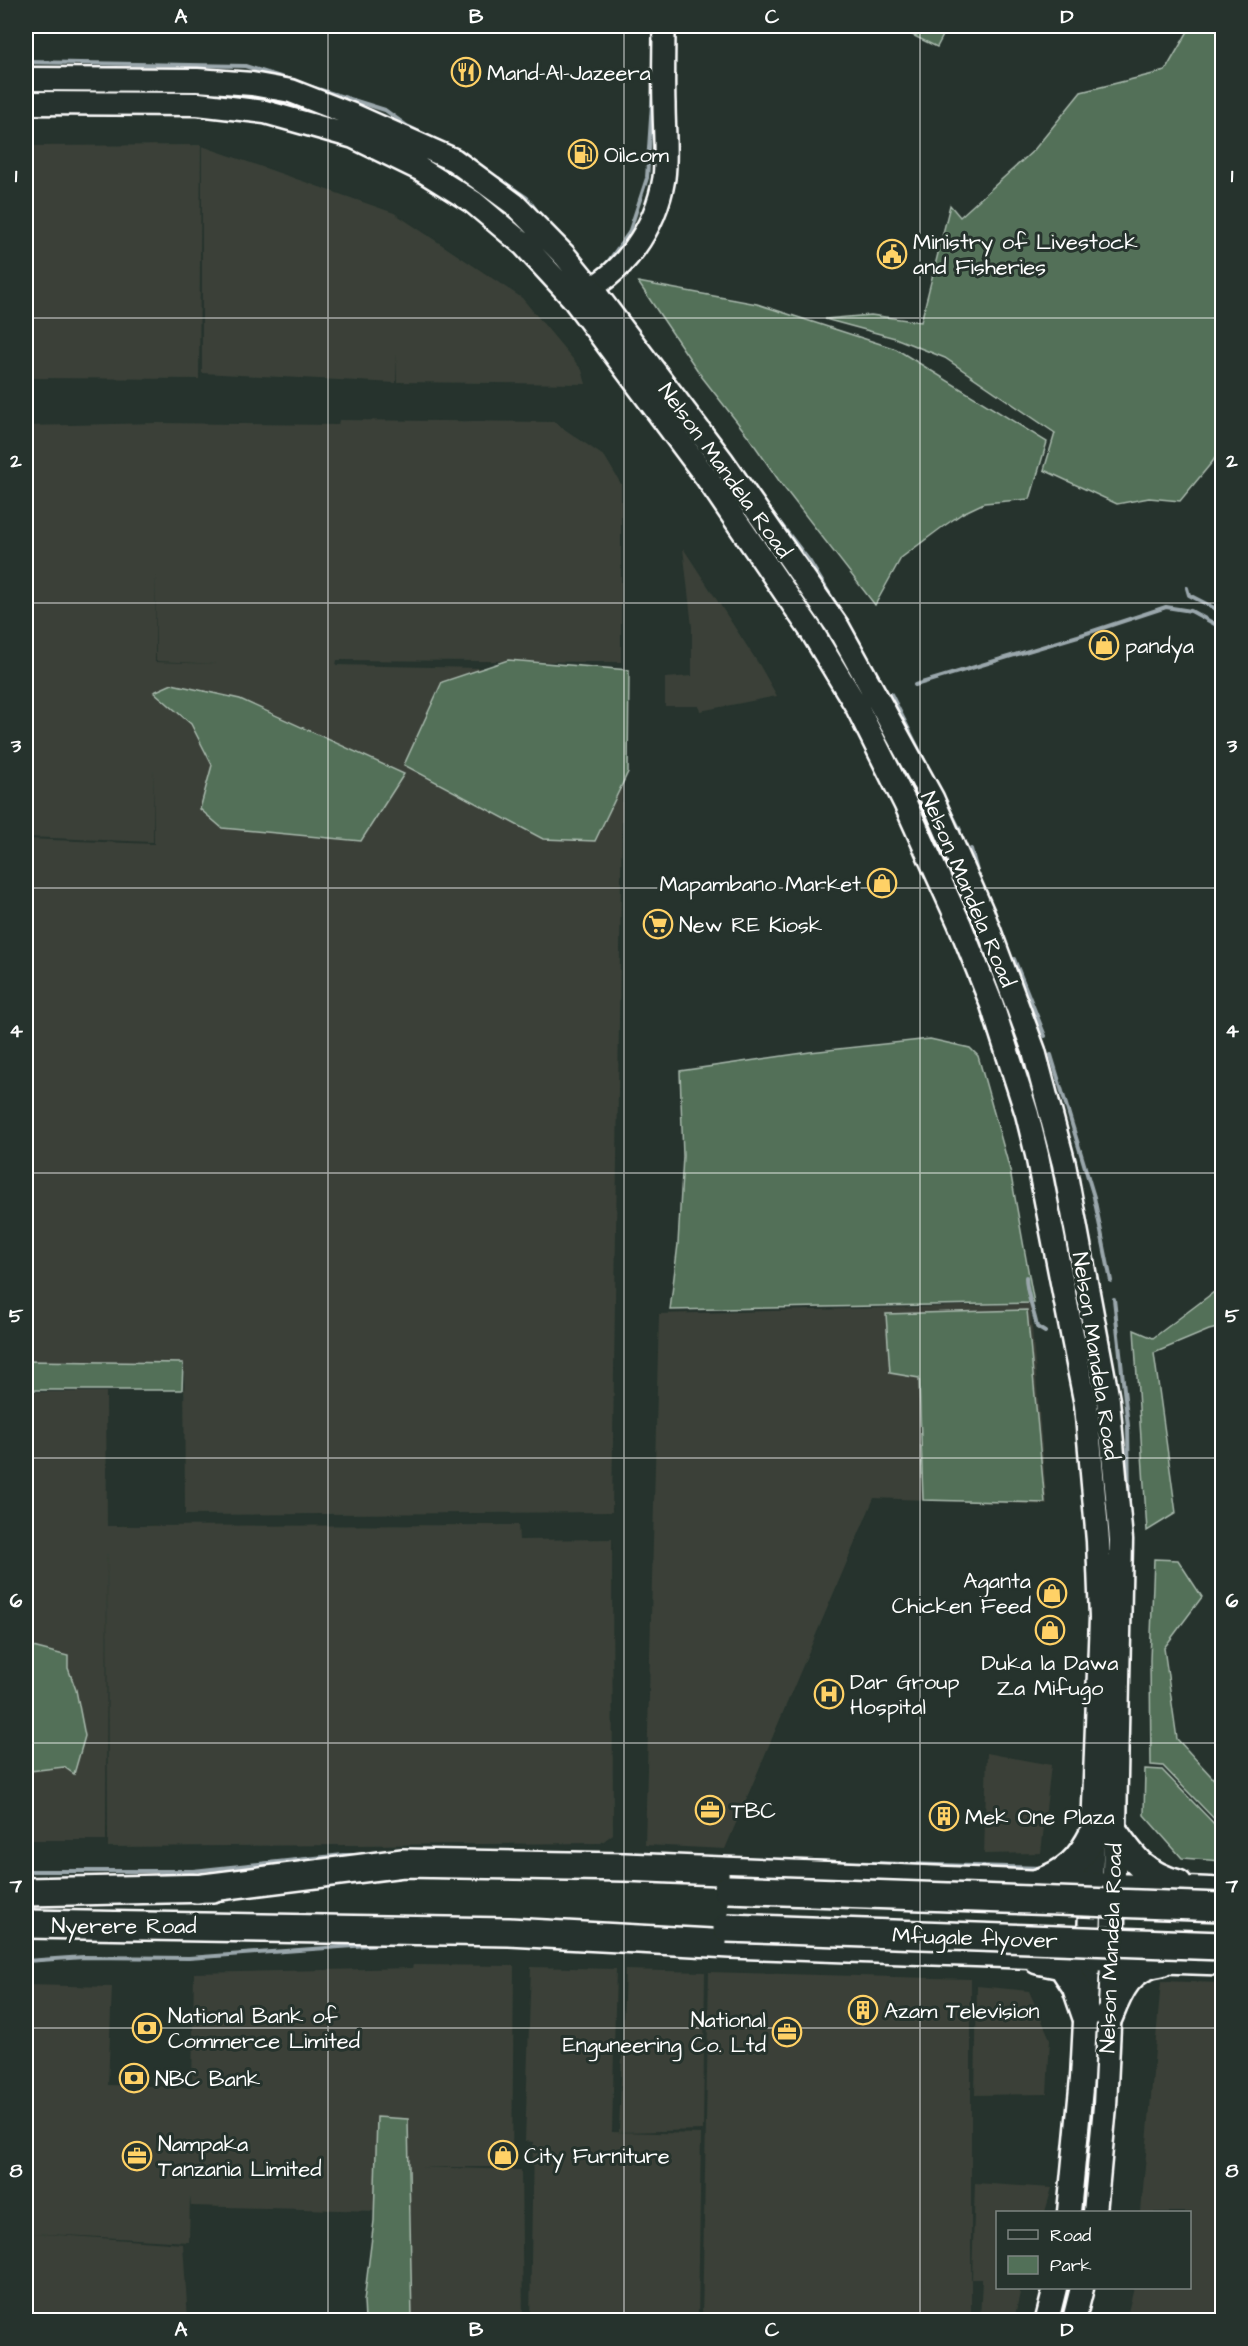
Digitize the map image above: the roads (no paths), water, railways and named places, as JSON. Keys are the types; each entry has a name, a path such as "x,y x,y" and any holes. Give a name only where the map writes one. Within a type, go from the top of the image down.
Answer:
{"highway":[{"path":"1031,1885 1056,1876 1068,1868 1104,1832 1134,1862 1149,1873 1163,1880 1218,1897"},
{"path":"196,1889 403,1863 625,1867 1102,1887 1218,1897"},
{"name":"Mfugale flyover","path":"196,1889 402,1879 521,1880 728,1889 1218,1897"},
{"name":"Nyerere Road","path":"26,1892 196,1889"},
{"name":"Mfugale flyover","path":"222,1926 430,1917 1222,1946"},
{"name":"Nyerere Road","path":"26,1924 222,1926"},
{"path":"222,1926 509,1932 730,1944 1222,1961"},
{"path":"991,1953 1062,1965 1097,2015 1118,1994 1126,1980 1136,1970 1149,1964 1180,1960"}],"main road":[{"name":"Nelson Mandela Road","path":"26,79 197,80 252,84 291,91 355,116 454,160 514,204 565,256 582,293 812,632 856,705 910,813 960,925 992,1005 1027,1114 1086,1405 1098,1541 1104,1832 1097,2015 1069,2211"},
{"name":"Nelson Mandela Road","path":"26,103 198,104 265,112 354,137 420,169 473,202 582,293"},
{"name":"Nelson Mandela Road","path":"1095,2211 1105,2106 1097,2015"},
{"path":"1047,2320 1055,2289"},
{"path":"1074,2320 1082,2289"}],"street":[{"path":"582,293 616,270 631,253 658,203 664,177 665,151 664,26"}],"waterway":[{"path":"26,62 245,66 290,80"},
{"path":"308,86 385,110 407,126 457,150"},
{"path":"605,266 629,233 647,178 653,89"},
{"path":"498,178 527,198 539,214"},
{"path":"767,506 810,562 837,606"},
{"path":"1187,588 1189,595 1222,612"},
{"path":"915,685 1166,607 1191,611 1222,628"},
{"path":"891,694 927,766"},
{"path":"945,801 960,830"},
{"path":"971,849 977,871"},
{"path":"1014,959 1045,1036"},
{"path":"1051,1055 1094,1197 1111,1281"},
{"path":"1026,1277 1027,1290 1037,1327 1045,1332"},
{"path":"1114,1299 1128,1426 1129,1504"},
{"path":"1127,1764 1127,1831"},
{"path":"26,1871 193,1871 343,1855 363,1855"},
{"path":"801,1861 1043,1868"},
{"path":"26,1961 84,1957 189,1958 395,1943"},
{"path":"1119,2041 1121,2018"}],"place":[{"name":"Mand-Al-Jazeera","path":"466,72"},
{"name":"Oilcom","path":"583,154"},
{"name":"Ministry of Livestock and Fisheries","path":"892,254"},
{"name":"pandya","path":"1104,645"},
{"name":"Mapambano Market","path":"882,883"},
{"name":"New RE Kiosk","path":"658,924"},
{"name":"Aganta Chicken Feed","path":"1052,1593"},
{"name":"Duka la Dawa Za Mifugo","path":"1050,1630"},
{"name":"Dar Group Hospital","path":"829,1694"},
{"name":"TBC","path":"710,1810"},
{"name":"Mek One Plaza","path":"944,1816"},
{"name":"Azam Television","path":"863,2010"},
{"name":"National Bank of Commerce Limited","path":"147,2028"},
{"name":"National Enguneering Co. Ltd","path":"787,2032"},
{"name":"NBC Bank","path":"134,2078"},
{"name":"City Furniture","path":"503,2155"},
{"name":"Nampaka Tanzania Limited","path":"137,2156"}]}
